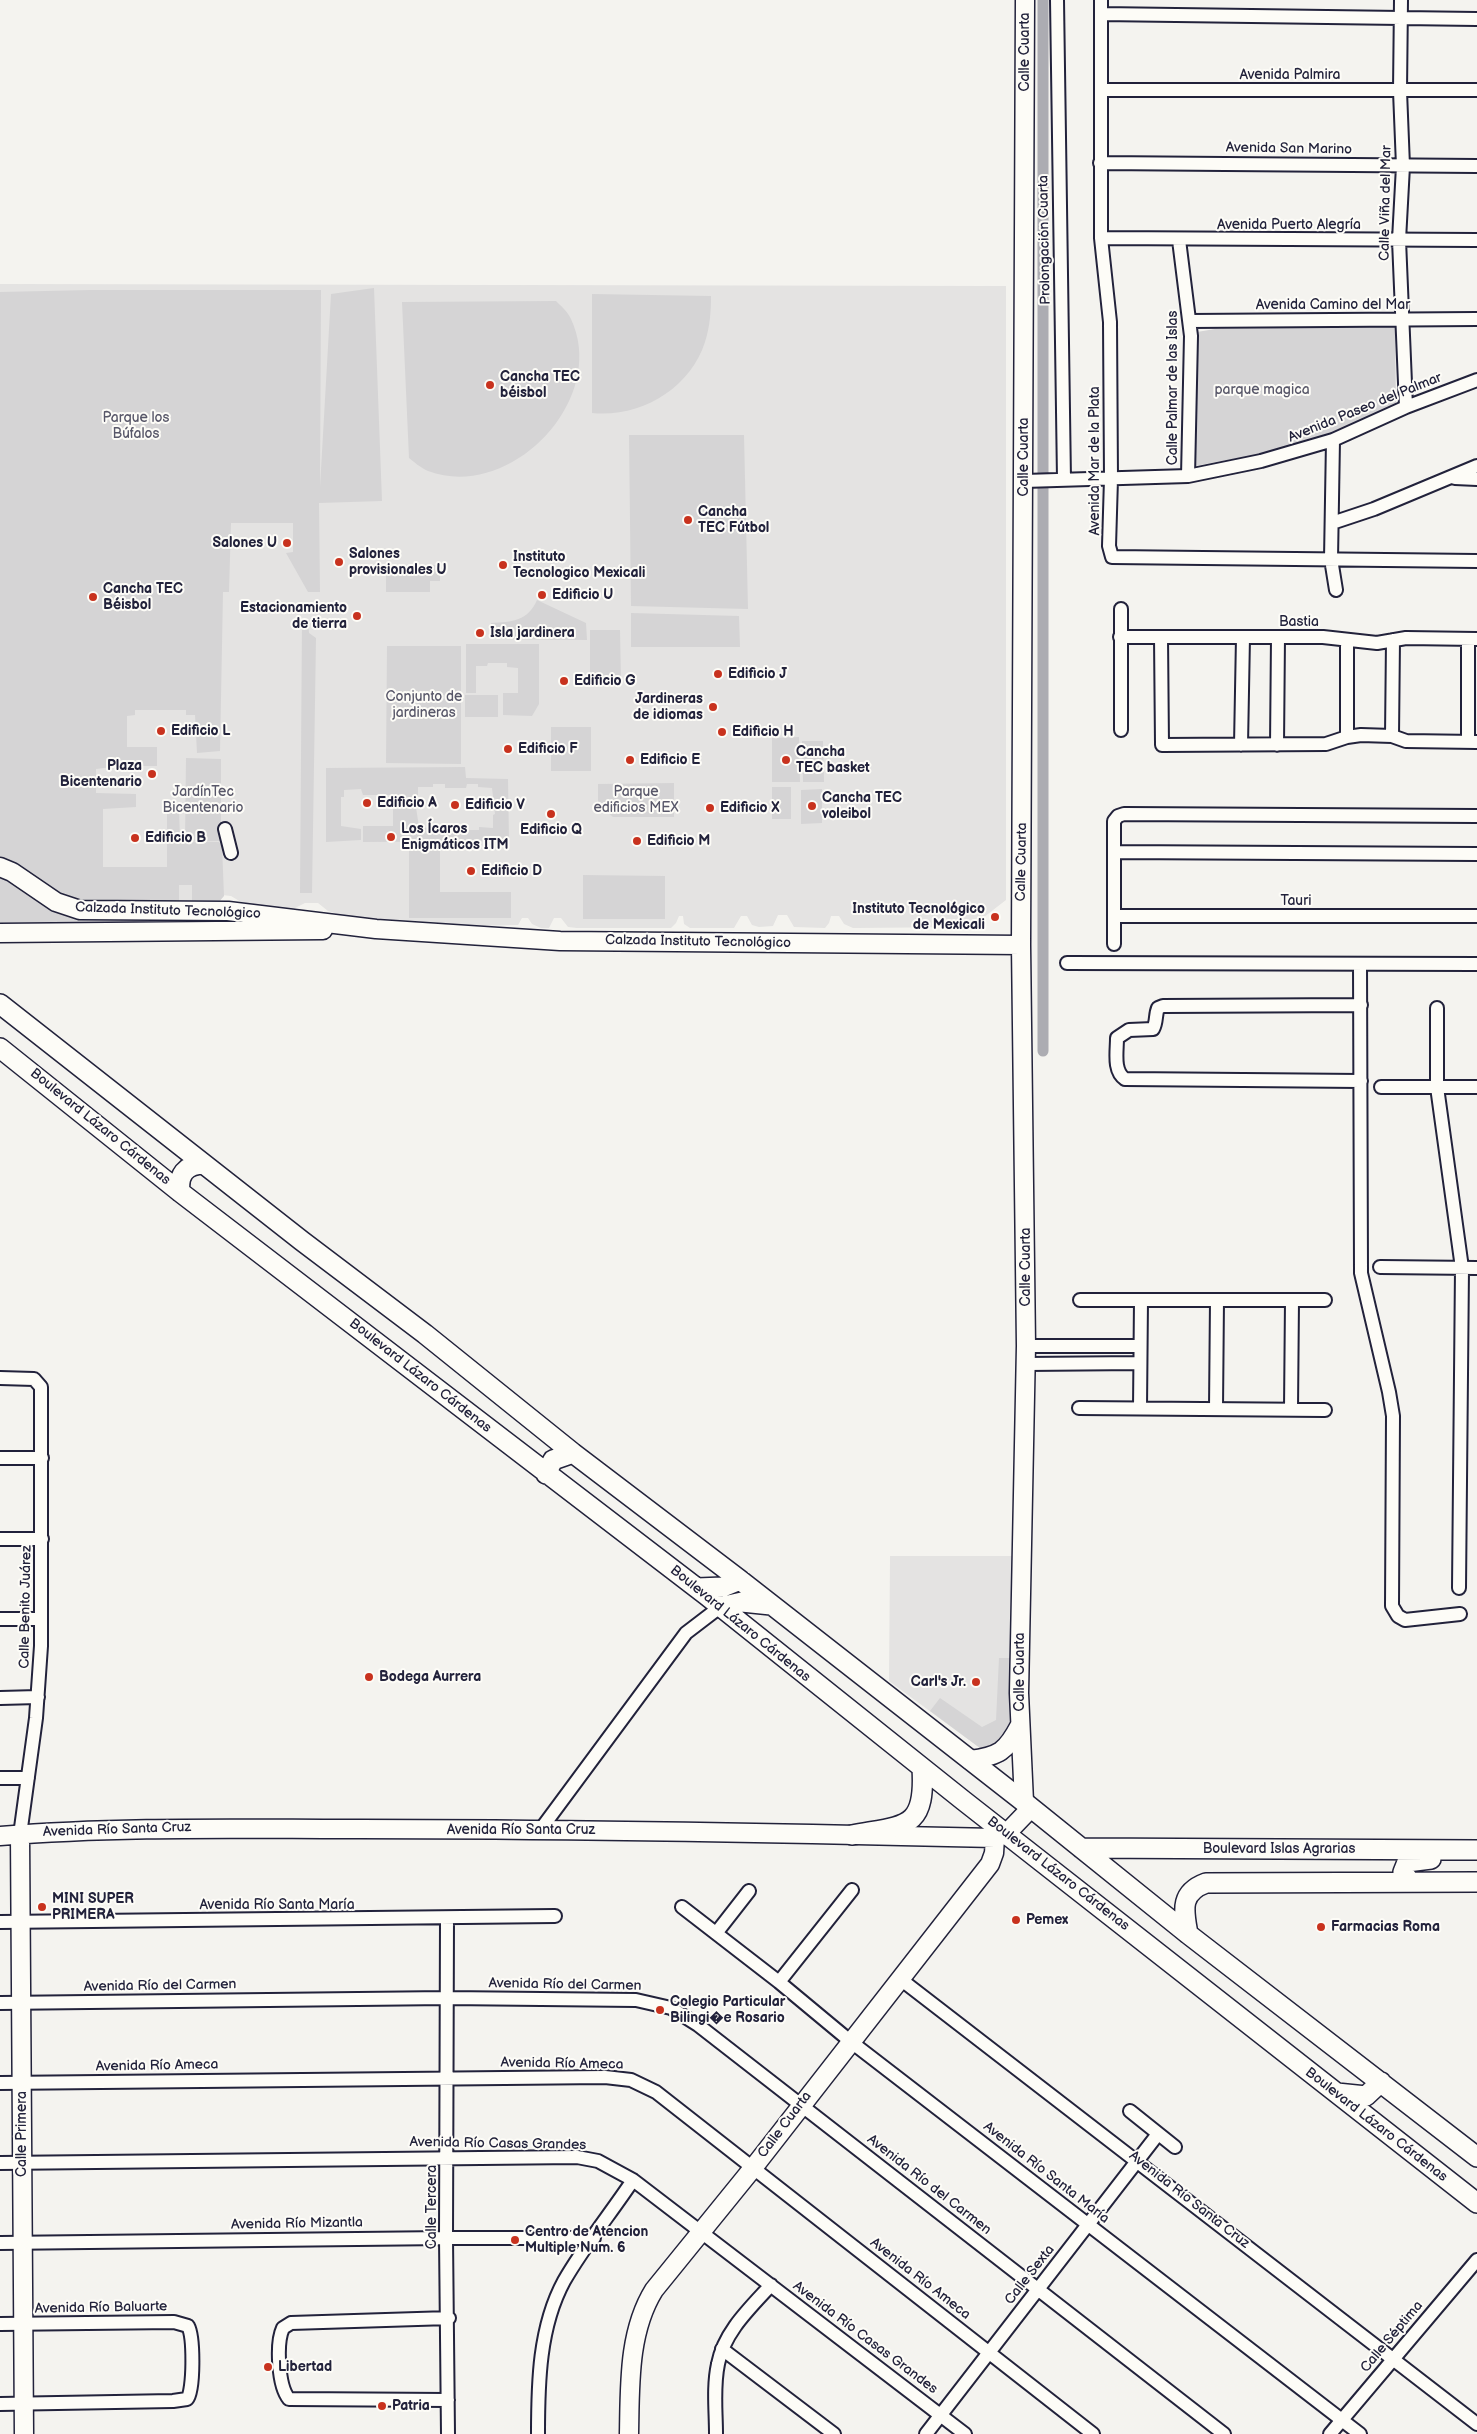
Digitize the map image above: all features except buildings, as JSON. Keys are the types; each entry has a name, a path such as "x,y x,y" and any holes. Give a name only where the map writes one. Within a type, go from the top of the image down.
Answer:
{"main road":[{"path":"0,1004 203,1164 425,1334 572,1452 740,1580 970,1760 1188,1934 1477,2157"},
{"name":"Boulevard Lázaro Cárdenas","path":"0,1048 180,1192 697,1588 922,1768 1001,1836 1477,2203"},
{"path":"180,1192 180,1179 185,1170 190,1166 203,1164"},
{"path":"546,1474 553,1460 572,1452"},
{"path":"697,1588 723,1587 740,1580"},
{"path":"720,1607 742,1602 771,1605"},
{"path":"852,1835 896,1826 917,1814 923,1799 922,1768"},
{"name":"Boulevard Islas Agrarias","path":"1081,1848 1477,1850"},
{"path":"1410,1882 1403,1872 1403,1867 1407,1862 1416,1859 1477,1859"},
{"path":"1188,1934 1185,1916 1186,1900 1194,1888 1206,1883 1477,1882"},
{"path":"1336,2093 1366,2096 1381,2082"}],"street":[{"name":"Calle Cuarta","path":"1026,0 1029,481 1021,946 1026,1364 1020,1724 1027,1805"},
{"name":"Prolongación Cuarta","path":"1057,0 1061,479"},
{"name":"Avenida Mar de la Plata","path":"1101,0 1101,238 1110,322 1112,479 1109,546 1112,556 1116,558 1331,558 1477,561"},
{"name":"Calle Viña del Mar","path":"1401,0 1400,91 1403,166 1400,240 1406,407"},
{"path":"1101,14 1477,19"},
{"name":"Avenida Palmira","path":"1102,90 1477,90"},
{"name":"Avenida San Marino","path":"1100,163 1477,166"},
{"name":"Avenida Puerto Alegría","path":"1101,238 1179,240 1477,240"},
{"name":"Calle Palmar de las Islas","path":"1179,240 1190,321 1188,476"},
{"name":"Avenida Camino del Mar","path":"1190,321 1477,319"},
{"name":"Avenida Paseo del Palmar","path":"1029,481 1188,476 1284,456 1332,440 1406,407 1477,380"},
{"path":"1332,440 1331,558 1336,590"},
{"path":"1332,523 1452,478 1477,466"},
{"path":"1452,478 1477,479"},
{"path":"1121,609 1121,730"},
{"name":"Bastia","path":"1120,637 1323,637 1377,643 1393,640 1472,639"},
{"path":"1161,637 1162,745 1326,744 1347,737 1392,736 1406,741 1472,742 1472,639"},
{"path":"1241,745 1243,637"},
{"path":"1277,745 1278,637"},
{"path":"1347,640 1347,737"},
{"path":"1392,736 1393,640"},
{"path":"1114,944 1114,821 1118,816 1124,814 1477,816"},
{"path":"225,829 231,853"},
{"path":"1114,852 1477,854"},
{"name":"Calzada Instituto Tecnológico","path":"0,867 12,872 56,902 74,908 219,910 306,919 376,929 560,941 1021,946"},
{"path":"219,910 224,919 219,931"},
{"name":"Tauri","path":"1114,916 1477,916"},
{"name":"Calzada Instituto Tecnológico","path":"0,933 376,929"},
{"path":"1067,963 1477,964"},
{"path":"1360,964 1361,1273 1390,1392 1392,1416 1392,1606 1398,1616 1405,1620 1460,1614"},
{"path":"1361,1005 1163,1006 1158,1008 1156,1012 1156,1023 1153,1029 1129,1030 1116,1038 1117,1068 1120,1075 1125,1079 1361,1081"},
{"path":"1438,1008 1437,1087 1462,1268 1459,1588"},
{"path":"1381,1087 1477,1087"},
{"path":"1380,1267 1477,1268"},
{"path":"1080,1300 1325,1300"},
{"path":"1140,1408 1141,1300"},
{"path":"1216,1408 1217,1300"},
{"path":"1291,1409 1292,1300"},
{"path":"1026,1346 1140,1346"},
{"path":"1026,1364 1140,1363"},
{"name":"Calle Benito Juárez","path":"0,1378 27,1378 37,1381 41,1388 42,1539 38,1697 20,1835"},
{"path":"1079,1408 1325,1410"},
{"path":"0,1458 42,1458"},
{"path":"0,1539 42,1539"},
{"path":"541,1829 686,1634 720,1607"},
{"path":"0,1619 41,1619"},
{"path":"0,1698 38,1697"},
{"name":"Calle Cuarta","path":"970,1760 990,1757 1001,1752 1010,1744 1020,1724"},
{"path":"0,1778 28,1778"},
{"path":"1001,1836 1027,1805"},
{"name":"Avenida Río Santa Cruz","path":"0,1836 52,1831 178,1828 541,1829 1001,1836"},
{"name":"Calle Primera","path":"20,1835 24,2434"},
{"name":"Calle Cuarta","path":"629,2434 632,2358 645,2305 654,2290 753,2168 899,1978 990,1864 1001,1836"},
{"path":"779,1982 852,1890"},
{"path":"717,1932 749,1891"},
{"name":"Avenida Río Santa María","path":"682,1907 717,1932 850,2041 1360,2434"},
{"name":"Avenida Río Santa María","path":"0,1922 447,1919 555,1916"},
{"name":"Calle Tercera","path":"447,1919 446,2238 448,2434"},
{"name":"Avenida Río Santa Cruz","path":"899,1978 1477,2424"},
{"name":"Avenida Río del Carmen","path":"0,2003 447,1998 636,2000 671,2008 698,2025 1224,2434"},
{"name":"Avenida Río Ameca","path":"0,2083 447,2077 605,2077 631,2080 656,2092 1093,2434"},
{"path":"1130,2111 1175,2147"},
{"name":"Calle Sexta","path":"926,2434 1158,2134"},
{"name":"Avenida Río Casas Grandes","path":"0,2163 446,2157 588,2158 612,2167 634,2180 965,2434"},
{"path":"538,2434 541,2354 550,2316 564,2282 634,2180"},
{"name":"Avenida Río Mizantla","path":"0,2243 594,2238"},
{"name":"Calle Séptima","path":"1330,2434 1477,2260"},
{"path":"716,2434 716,2373 722,2349 743,2316 771,2285"},
{"path":"448,2318 301,2322 283,2328 279,2346 281,2375 285,2395 289,2399 303,2401 448,2400"},
{"name":"Avenida Río Baluarte","path":"0,2324 174,2322 188,2326 192,2339 191,2390 187,2399 173,2401 24,2404"},
{"path":"722,2349 834,2434"},
{"path":"0,2404 24,2404"}],"shaded area":[{"name":"Instituto Tecnologico Mexicali","path":"0,284 1006,286 1006,900 971,927 853,928 844,924 839,916 831,916 825,928 794,927 787,915 778,915 773,926 759,927 752,925 747,916 741,916 734,928 690,928 684,924 683,916 679,916 671,928 577,928 568,927 561,918 554,918 549,928 541,928 532,924 528,918 522,918 518,925 464,926 347,917 328,911 318,903 305,903 291,910 241,902 231,896 222,895 216,901 91,900 0,844"},
{"path":"890,1556 1013,1556 1012,1729 984,1751 889,1681"}],"green space":[{"name":"Parque los Búfalos","path":"374,288 382,501 319,503 320,592 308,592 286,553 293,552 293,523 231,523 229,592 223,592 220,751 197,753 195,715 186,715 186,710 135,710 135,715 127,716 127,747 157,747 157,766 121,766 96,769 96,793 136,794 136,807 103,809 103,867 167,867 167,809 179,807 180,841 219,842 222,846 224,896 218,903 192,904 192,885 179,885 179,903 93,903 80,901 61,894 19,865 0,857 0,292 321,290 320,487 331,294"},
{"name":"Cancha TEC béisbol","path":"592,294 711,296 710,319 705,342 698,359 688,374 661,397 645,405 628,411 592,413"},
{"name":"Cancha TEC béisbol","path":"556,301 571,319 579,350 576,381 564,411 544,437 519,458 490,472 459,477 428,471 409,458 402,302"},
{"name":"parque magica","path":"1395,326 1396,407 1291,448 1195,466 1197,332 1215,329"},
{"name":"Cancha TEC Fútbol","path":"629,435 744,435 748,609 631,606"},
{"path":"386,565 440,565 440,581 430,581 430,592 386,592"},
{"path":"537,600 586,623 587,640 491,639 491,623 512,621 524,616"},
{"path":"631,613 739,616 740,647 631,647"},
{"path":"302,620 308,621 309,633 316,638 312,893 300,893"},
{"path":"590,630 620,630 621,682 590,683"},
{"path":"466,644 539,644 539,704 532,716 503,715 503,693 518,693 518,668 507,667 507,663 488,663 487,666 476,666 476,693 466,693"},
{"name":"Conjunto de jardineras","path":"387,646 461,646 461,764 386,763"},
{"path":"465,695 498,695 498,717 465,717"},
{"path":"551,727 591,727 591,771 551,771"},
{"name":"Cancha TEC basket","path":"799,737 800,782 772,782 772,738"},
{"name":"Cancha TEC basket","path":"802,741 823,741 824,782 803,782"},
{"name":"JardínTec Bicentenario","path":"186,758 221,759 221,841 185,841"},
{"path":"465,767 466,778 508,779 509,841 363,842 363,826 393,826 393,795 363,795 361,789 344,790 344,797 341,797 341,826 361,829 361,840 326,842 326,768","holes":["433,784 445,784 445,788 466,788 467,784 478,784 478,787 492,788 495,814 493,815 493,828 479,827 479,830 467,830 466,827 446,827 445,830 433,830 432,828 419,827 415,801 418,800 418,787 433,787"]},
{"name":"Parque edificios MEX","path":"674,783 674,817 613,817 598,804 598,784"},
{"name":"Cancha TEC voleibol","path":"772,787 791,787 791,819 772,819"},
{"name":"Cancha TEC voleibol","path":"822,789 822,823 801,824 801,790"},
{"path":"409,845 440,845 440,892 511,892 511,918 409,918"},
{"path":"0,873 45,902 214,916 217,925 0,924"},
{"path":"583,875 665,876 665,919 583,919"},
{"path":"999,1658 1012,1658 1012,1729 999,1748 984,1751 930,1711 940,1698 982,1727 996,1720"}],"waterway":[{"path":"1043,0 1043,1051"}],"place":[{"name":"Cancha TEC béisbol","path":"490,385"},
{"name":"Cancha TEC Fútbol","path":"688,520"},
{"name":"Salones U","path":"287,543"},
{"name":"Salones provisionales U","path":"339,562"},
{"name":"Instituto Tecnologico Mexicali","path":"503,565"},
{"name":"Edificio U","path":"542,595"},
{"name":"Cancha TEC Béisbol","path":"93,597"},
{"name":"Estacionamiento de tierra","path":"357,616"},
{"name":"Isla jardinera","path":"480,633"},
{"name":"Edificio J","path":"718,674"},
{"name":"Edificio G","path":"564,681"},
{"name":"Jardineras de idiomas","path":"713,707"},
{"name":"Edificio L","path":"161,731"},
{"name":"Edificio H","path":"722,732"},
{"name":"Edificio F","path":"508,749"},
{"name":"Edificio E","path":"630,760"},
{"name":"Cancha TEC basket","path":"786,760"},
{"name":"Plaza Bicentenario","path":"152,774"},
{"name":"Edificio A","path":"367,803"},
{"name":"Edificio V","path":"455,805"},
{"name":"Cancha TEC voleibol","path":"812,806"},
{"name":"Edificio X","path":"710,808"},
{"name":"Edificio Q","path":"551,814"},
{"name":"Los Ícaros Enigmáticos ITM","path":"391,837"},
{"name":"Edificio B","path":"135,838"},
{"name":"Edificio M","path":"637,841"},
{"name":"Edificio D","path":"471,871"},
{"name":"Instituto Tecnológico de Mexicali","path":"995,917"},
{"name":"Bodega Aurrera","path":"369,1677"},
{"name":"Carl's Jr.","path":"976,1682"},
{"name":"MINI SUPER PRIMERA","path":"42,1907"},
{"name":"Pemex","path":"1016,1920"},
{"name":"Farmacias Roma","path":"1321,1927"},
{"name":"Colegio Particular Bilingi�e Rosario","path":"660,2010"},
{"name":"Centro de Atencion Multiple Num. 6","path":"515,2240"},
{"name":"Libertad","path":"268,2367"},
{"name":"Patria","path":"382,2406"}]}
